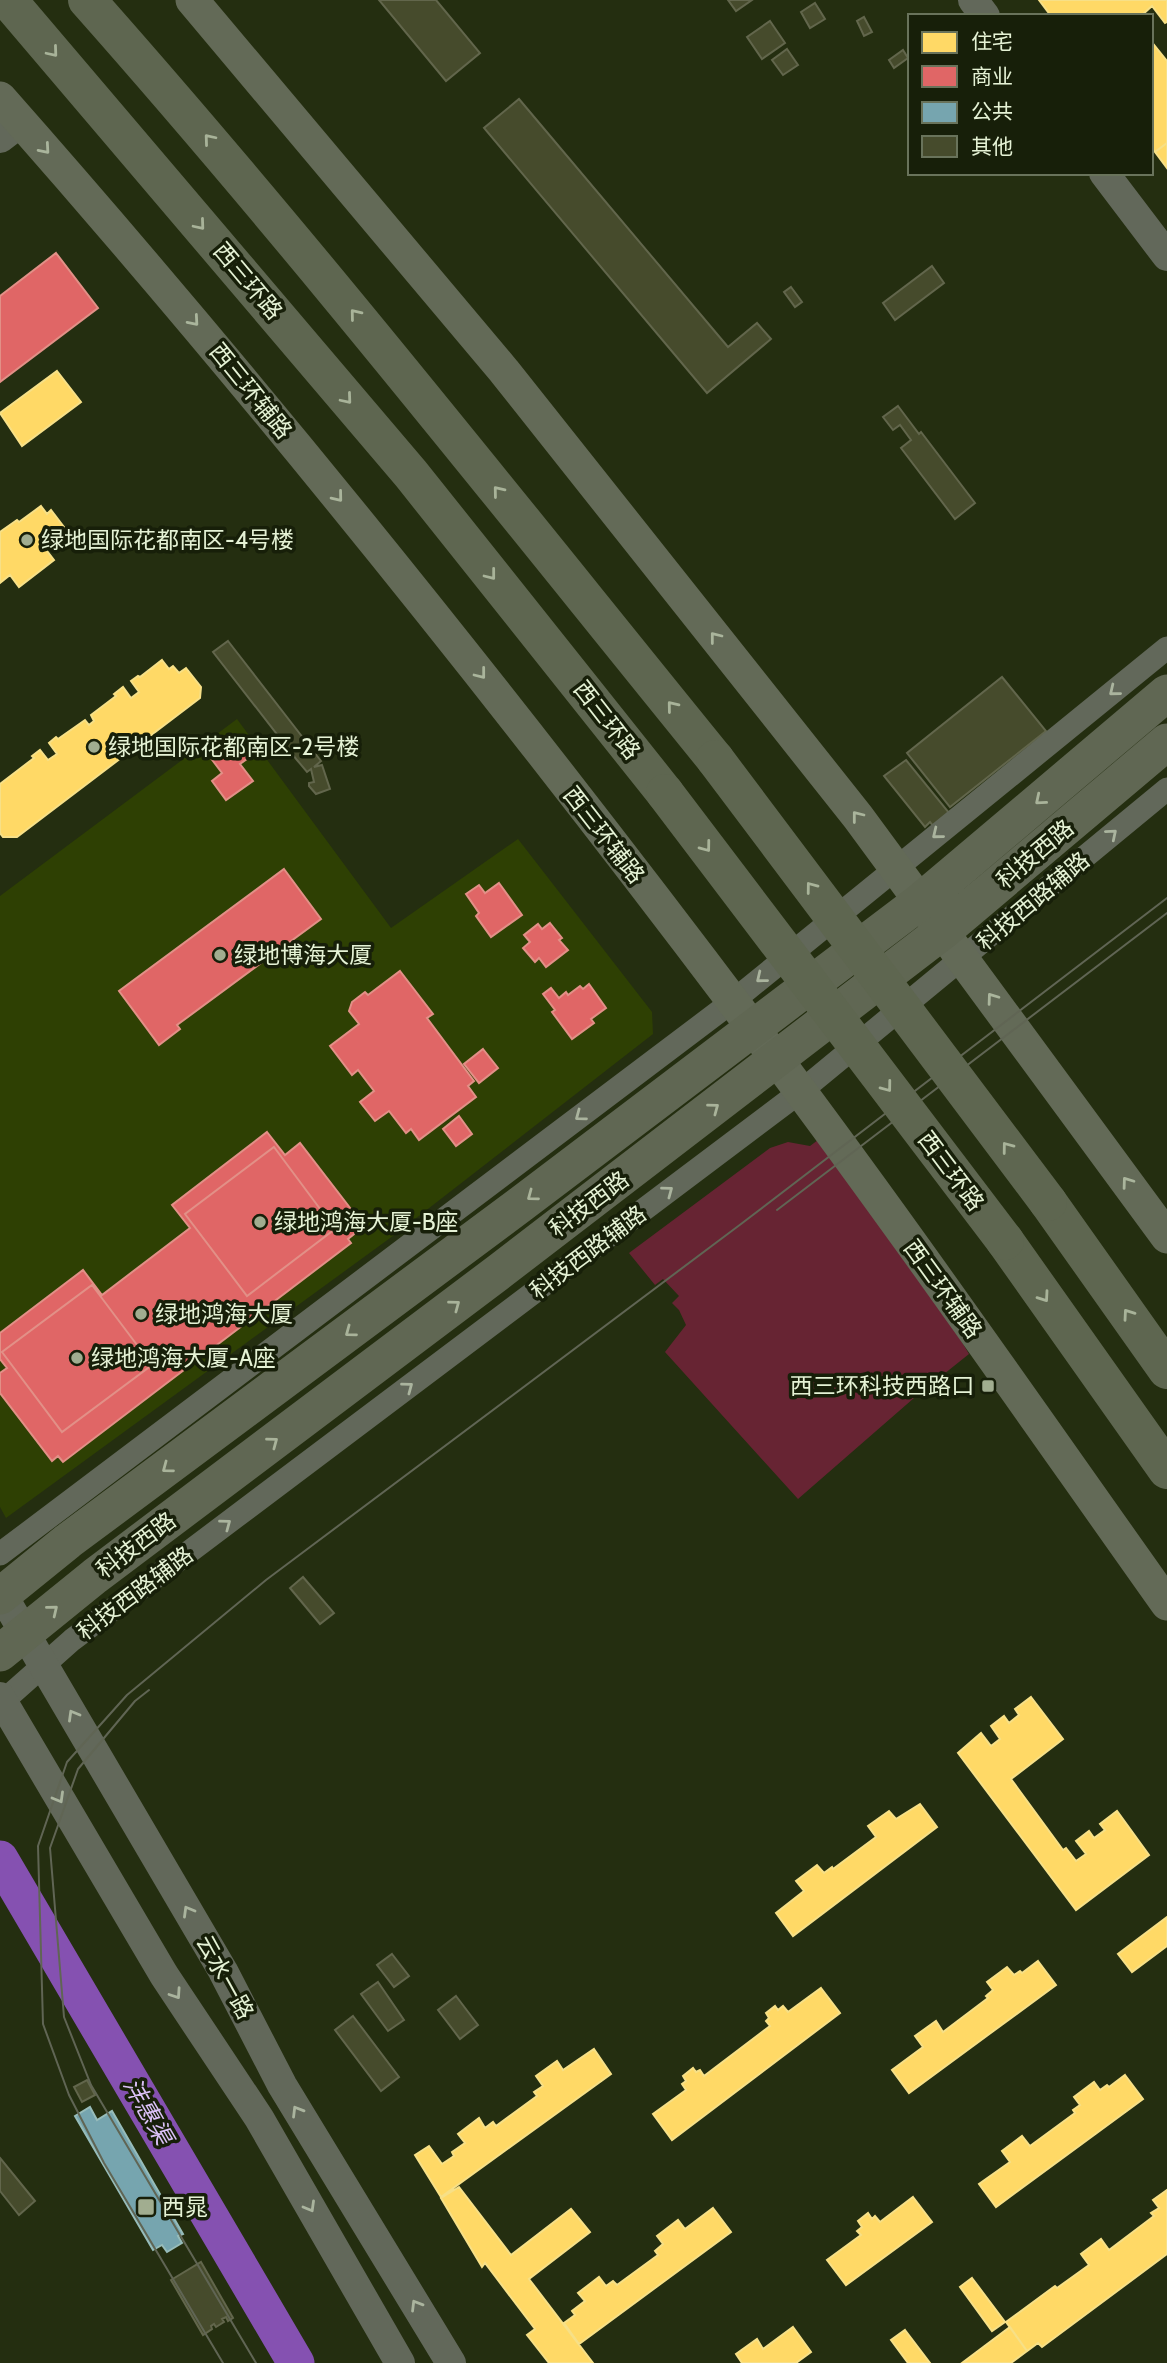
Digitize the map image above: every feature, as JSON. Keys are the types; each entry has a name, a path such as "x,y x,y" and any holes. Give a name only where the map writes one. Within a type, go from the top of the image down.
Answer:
{"highway":[{"name":"西三环路","path":"8,0 411,474 665,793 1005,1241 1167,1471"},
{"path":"88,0 355,314 715,759 1048,1202 1167,1370"}],"main road":[{"path":"206,7 504,371 896,867 1167,1237"},
{"name":"西三环辅路","path":"5,112 198,325 448,632 743,1014 1167,1604"},
{"name":"科技西路","path":"1,1594 68,1541 521,1204 743,1014 921,901 1167,693"},
{"name":"科技西路","path":"12,1643 106,1568 777,1060 953,944 1167,742"}],"street":[{"path":"1106,175 1167,256"},
{"path":"0,1554 743,1014 896,867 1167,648"},
{"name":"科技西路辅路","path":"1,1701 72,1640 800,1092 953,944 1167,789"},
{"name":"云水一路","path":"1,1594 12,1643 44,1665 223,1971 282,2085 451,2363"},
{"name":"云水一路","path":"1,1701 164,1976 259,2118 400,2363"}],"shaded area":[{"path":"237,719 391,928 518,839 652,1012 653,1034 397,1233 6,1518 0,1507 0,896"},
{"path":"818,1140 969,1354 798,1499 665,1352 686,1325 679,1310 672,1303 679,1296 663,1279 655,1285 629,1253 770,1148 788,1142 810,1146"}],"building: 住宅":[{"path":"1039,0 1167,0 1165,23 1152,6 1143,14 1050,14"},
{"path":"1153,44 1167,61 1167,143 1155,152"},
{"path":"1167,143 1167,168 1155,152"},
{"path":"57,371 81,402 22,446 0,413"},
{"name":"绿地国际花都南区-4号楼","path":"41,506 47,514 51,510 67,531 44,547 54,560 19,587 10,575 0,583 0,532"},
{"name":"绿地国际花都南区-2号楼","path":"162,660 169,669 173,666 179,673 186,668 201,687 200,698 17,837 3,837 0,833 0,784 34,758 32,756 40,750 48,760 57,754 49,743 85,720 89,725 94,721 91,715 116,696 114,694 123,687 131,698 139,692 131,681"},
{"path":"1031,1697 1063,1739 1011,1779 1063,1850 1066,1848 1076,1861 1086,1854 1076,1841 1089,1831 1094,1838 1105,1830 1100,1824 1117,1811 1149,1855 1076,1910 958,1753 981,1733 991,1746 1000,1739 991,1726 1004,1716 1009,1723 1019,1715 1015,1709"},
{"path":"920,1804 937,1827 793,1936 776,1913 804,1891 796,1881 817,1865 824,1873 832,1867 833,1869 876,1837 868,1826 889,1811 896,1819"},
{"path":"1167,1917 1167,1946 1132,1972 1118,1954"},
{"path":"1038,1961 1056,1985 909,2093 892,2070 923,2047 915,2036 936,2021 943,2032 988,1998 986,1996 993,1990 987,1982 1007,1967 1014,1975 1020,1971 1022,1973"},
{"path":"821,1988 840,2013 672,2140 653,2114 686,2090 682,2084 686,2081 683,2076 693,2068 696,2072 700,2070 704,2076 770,2026 766,2021 769,2018 766,2013 775,2006 778,2010 783,2006 788,2012"},
{"path":"594,2049 611,2074 441,2197 415,2155 429,2146 442,2164 454,2156 452,2152 465,2143 458,2134 479,2118 485,2128 493,2122 496,2126 537,2096 534,2092 543,2086 536,2076 557,2061 563,2070"},
{"path":"1125,2075 1143,2099 996,2207 979,2184 1010,2162 1002,2151 1022,2136 1030,2146 1075,2113 1073,2110 1080,2105 1074,2097 1094,2082 1100,2090"},
{"path":"459,2187 511,2255 571,2209 590,2232 529,2279 593,2363 549,2363 527,2335 535,2329 485,2263 482,2267 441,2198"},
{"path":"1167,2190 1167,2254 1042,2347 1038,2343 1027,2351 1006,2322 1089,2265 1081,2254 1101,2239 1109,2250 1154,2216 1151,2213 1159,2208 1153,2200"},
{"path":"913,2197 932,2222 846,2285 827,2260 861,2235 857,2231 862,2227 858,2221 868,2213 872,2219 875,2216 880,2222"},
{"path":"713,2208 731,2232 579,2344 564,2323 575,2315 572,2311 585,2301 578,2293 599,2277 606,2286 613,2281 617,2285 658,2255 655,2251 663,2244 657,2236 678,2220 685,2229"},
{"path":"972,2278 1005,2322 992,2331 960,2287"},
{"path":"793,2327 811,2352 796,2363 742,2363 736,2354 757,2339 763,2349"},
{"path":"1010,2327 1027,2351 1011,2363 962,2363"},
{"path":"905,2330 930,2363 908,2363 891,2340"}],"building: 商业":[{"path":"56,253 98,308 0,382 0,296"},
{"path":"237,737 251,756 240,764 253,781 226,800 212,781 222,773 210,757"},
{"name":"绿地博海大厦","path":"284,869 321,919 177,1025 180,1029 159,1045 119,991"},
{"path":"499,883 522,915 491,937 476,916 479,913 466,894 479,885 485,893"},
{"path":"550,923 568,950 546,967 539,958 535,962 523,948 530,942 524,935 538,924 542,929"},
{"path":"400,971 433,1014 427,1018 474,1081 468,1086 476,1097 419,1140 411,1129 406,1133 389,1111 375,1121 360,1102 374,1091 358,1070 352,1075 330,1046 359,1024 349,1011 352,1002 365,992 368,995"},
{"path":"589,984 606,1008 591,1019 594,1023 572,1039 552,1012 555,1010 543,994 551,988 559,998 566,992 568,995 580,986 583,989"},
{"path":"483,1049 498,1068 479,1083 464,1064"},
{"path":"459,1116 472,1134 456,1146 443,1129"},
{"name":"绿地鸿海大厦","path":"267,1132 285,1155 300,1143 364,1226 348,1239 351,1243 63,1462 58,1456 52,1461 0,1393 0,1373 7,1368 0,1359 0,1333 83,1270 102,1295 190,1228 172,1205"},
{"name":"绿地鸿海大厦-B座","path":"274,1147 335,1229 247,1296 185,1214"},
{"name":"绿地鸿海大厦-A座","path":"92,1285 152,1365 62,1432 2,1352"}],"building: 公共":[{"path":"90,2107 97,2120 112,2111 183,2234 178,2236 182,2243 167,2252 162,2245 153,2250 75,2116"}],"building: 其他":[{"path":"379,0 436,0 480,53 446,81"},
{"path":"728,0 752,0 736,11"},
{"path":"815,3 825,19 810,28 801,12"},
{"path":"864,17 872,32 864,36 857,21"},
{"path":"770,21 785,43 762,59 747,37"},
{"path":"787,49 798,65 783,75 772,60"},
{"path":"903,50 908,58 894,68 889,60"},
{"path":"519,99 728,347 757,323 771,339 707,393 484,128"},
{"path":"932,266 944,283 895,320 883,303"},
{"path":"791,287 802,302 795,307 784,292"},
{"path":"898,406 975,503 955,519 901,448 911,440 900,425 893,430 883,417"},
{"path":"228,641 321,761 314,767 322,765 330,789 316,794 309,786 309,783 314,782 311,769 307,772 213,652"},
{"path":"1002,677 1046,731 950,807 907,753"},
{"path":"906,760 950,814 934,827 930,822 925,827 884,776"},
{"path":"303,1577 334,1613 320,1624 290,1588"},
{"path":"392,1954 409,1976 394,1987 377,1965"},
{"path":"378,1982 404,2020 388,2031 361,1994"},
{"path":"456,1996 478,2025 460,2039 438,2010"},
{"path":"353,2016 399,2077 381,2091 335,2030"},
{"path":"87,2080 95,2095 82,2102 74,2087"},
{"path":"0,2158 35,2201 19,2215 0,2191"},
{"path":"201,2262 233,2318 228,2321 226,2317 222,2319 224,2322 216,2327 214,2324 212,2329 203,2335 171,2280"}],"waterway":[{"name":"沣惠渠","path":"0,1859 296,2363"}],"tram line":[{"path":"223,2363 104,2163 69,2095 43,2024 38,1846 67,1762 127,1695 266,1580 741,1224 1167,898"},
{"path":"777,1210 1167,913"},
{"path":"149,1690 135,1701 78,1769 50,1848 64,2017 91,2085 256,2363"}],"place":[{"name":"绿地国际花都南区-4号楼","path":"27,540"},
{"name":"绿地国际花都南区-2号楼","path":"94,747"},
{"name":"绿地博海大厦","path":"220,955"},
{"name":"绿地鸿海大厦-B座","path":"260,1222"},
{"name":"绿地鸿海大厦","path":"141,1314"},
{"name":"绿地鸿海大厦-A座","path":"77,1358"},
{"name":"西三环科技西路口","path":"988,1386"},
{"name":"西晁","path":"146,2207"}]}
